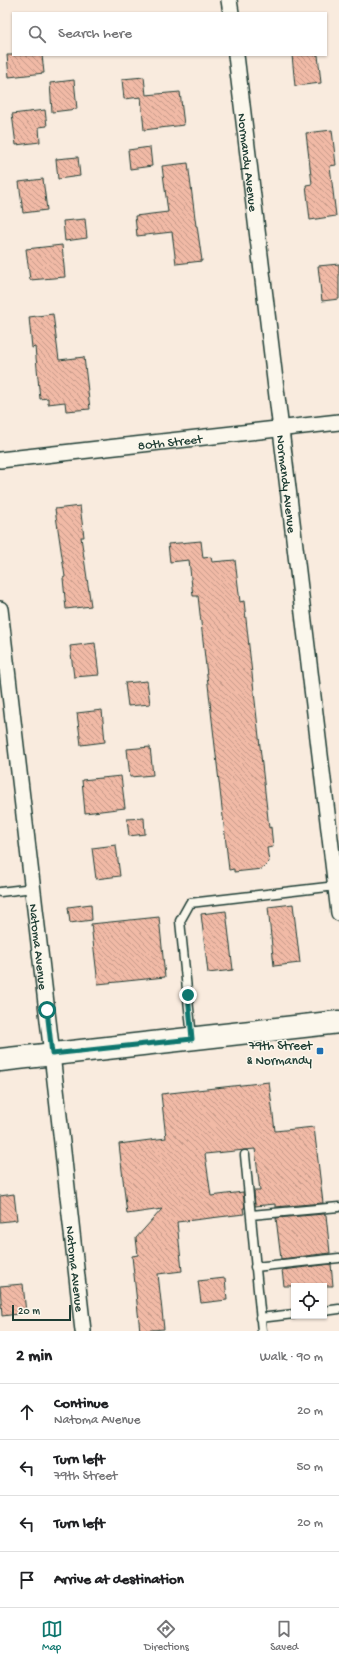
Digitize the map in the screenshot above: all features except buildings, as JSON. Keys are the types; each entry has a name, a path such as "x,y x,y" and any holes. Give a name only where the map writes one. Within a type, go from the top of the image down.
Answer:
{"main road":[{"path":"0,1060 339,1022"}],"street":[{"path":"229,0 231,12"},
{"name":"Normandy Avenue","path":"236,56 339,913"},
{"name":"80th Street","path":"0,460 339,422"},
{"name":"Natoma Avenue","path":"0,610 83,1331"}],"lane":[{"path":"192,1039 180,921 190,903 336,886"},
{"path":"0,892 33,888"},
{"path":"245,1155 262,1331"},
{"path":"251,1215 339,1207"},
{"path":"255,1267 339,1258"},
{"path":"327,1311 339,1309"},
{"path":"260,1318 291,1314"}],"place":[{"name":"79th Street & Normandy","path":"320,1051"}],"route":[{"path":"47,1010 52,1054 192,1039 188,995"}]}
